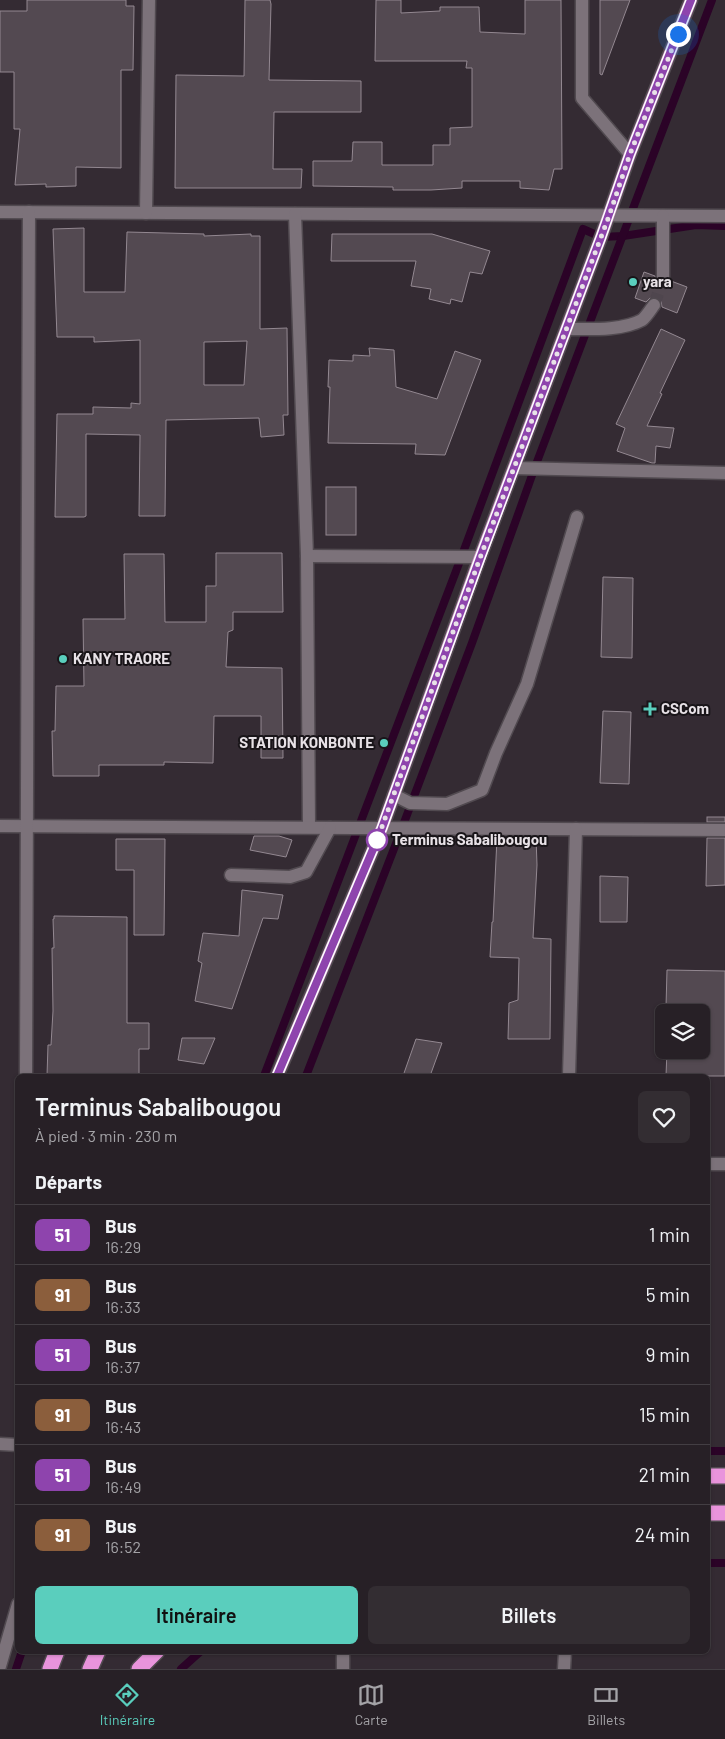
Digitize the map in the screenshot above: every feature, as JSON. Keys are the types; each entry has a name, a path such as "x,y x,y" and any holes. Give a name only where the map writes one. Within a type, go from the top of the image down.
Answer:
{"highway":[{"path":"710,1476 725,1476"},
{"path":"710,1513 725,1513"},
{"path":"50,1669 56,1654"},
{"path":"90,1669 97,1654"},
{"path":"139,1669 155,1654"}],"main road":[{"path":"278,1074 382,828 480,558 609,216 630,154 691,0"}],"street":[{"path":"146,213 149,0"},
{"path":"582,0 582,98 630,154"},
{"path":"0,212 725,216"},
{"path":"26,1074 29,212"},
{"path":"295,214 307,556 309,827"},
{"path":"663,216 663,279"},
{"path":"566,328 619,327 643,320 654,305"},
{"path":"514,468 725,473"},
{"path":"394,796 410,803 447,804 482,790 496,753 527,684 578,517"},
{"path":"307,556 480,558"},
{"path":"0,826 725,830"},
{"path":"231,875 290,877 306,872 330,828"},
{"path":"570,1074 576,830"},
{"path":"710,1164 725,1164"},
{"path":"0,1444 15,1445"},
{"path":"0,1666 15,1614"},
{"path":"343,1654 343,1669"},
{"path":"564,1669 565,1654"}],"building":[{"path":"27,0 126,0 126,6 134,6 133,70 121,70 121,168 76,167 76,186 46,187 46,184 15,185 20,129 14,129 14,72 0,72 0,11 27,11"},
{"path":"245,0 270,0 269,80 361,81 361,112 274,112 273,169 302,169 301,188 175,188 176,75 244,76"},
{"path":"376,0 401,0 401,13 440,11 440,7 479,7 480,32 525,34 525,0 561,0 562,169 554,169 549,190 520,188 520,181 462,181 462,188 431,190 393,190 393,187 313,186 313,161 352,161 353,142 382,142 382,165 433,165 433,145 450,145 450,128 472,127 472,68 466,68 467,61 375,61"},
{"path":"600,0 630,0 602,75 600,74"},
{"path":"84,228 84,292 125,292 127,232 204,234 204,236 251,234 251,236 260,236 260,329 287,328 288,415 283,415 284,435 261,437 259,418 166,420 165,516 139,516 140,435 86,434 86,516 55,517 57,414 93,414 93,407 131,408 131,403 140,404 140,340 94,342 94,337 57,337 53,229","holes":["247,341 244,385 204,385 204,342"]},
{"path":"332,234 432,234 490,251 482,274 470,272 462,302 451,299 450,304 429,299 431,289 411,286 416,261 331,261"},
{"path":"644,272 655,276 656,283 659,286 667,286 671,281 687,287 677,313 662,307 661,301 655,297 650,298 646,302 635,298"},
{"path":"661,329 685,340 647,426 674,428 670,448 656,446 655,463 652,463 617,451 625,428 616,424"},
{"path":"369,348 394,350 396,387 437,399 455,351 481,360 445,455 415,454 416,444 328,443 329,360 353,361 353,355 370,356"},
{"path":"326,487 356,487 356,535 326,535"},
{"path":"216,553 282,553 283,612 233,612 233,630 228,632 226,667 282,668 283,758 261,758 261,716 214,716 213,763 164,762 164,765 99,765 99,776 53,776 52,731 55,731 56,686 84,686 83,619 125,619 124,554 164,554 165,622 206,622 206,586 216,586"},
{"path":"603,577 633,578 632,658 601,657"},
{"path":"603,711 631,712 629,784 600,783"},
{"path":"707,817 725,817 725,822 707,822"},
{"path":"254,836 279,836 292,840 286,857 250,850"},
{"path":"536,837 537,865 533,938 551,939 550,1039 508,1039 509,1003 518,1000 519,958 490,957 497,838"},
{"path":"707,838 725,838 725,885 706,886"},
{"path":"116,839 165,839 164,935 134,935 134,870 116,870"},
{"path":"600,876 628,877 627,922 600,922"},
{"path":"242,890 283,895 278,919 263,918 232,1009 195,1001 202,963 198,961 203,933 239,936"},
{"path":"54,916 127,917 127,1023 149,1023 149,1049 139,1049 139,1074 47,1074 48,1045 51,1045 53,1011 52,948 54,948"},
{"path":"667,970 725,971 725,1076 666,1074 667,1059 710,1059 710,1004 666,1004"},
{"path":"182,1038 215,1038 204,1064 178,1060"},
{"path":"416,1039 442,1043 431,1074 404,1074"}],"waterway":[{"path":"307,1074 472,643 535,467 712,0"},
{"path":"265,1074 461,558 583,229 601,237 623,236 696,225 725,226"},
{"path":"710,1451 725,1451"},
{"path":"710,1563 725,1563"},
{"path":"16,1669 21,1654"},
{"path":"181,1669 198,1654"}],"tunnel":[{"path":"654,305 663,279"}],"bus line":[{"name":"51","path":"278,1074 382,828 480,558 609,216 630,154 691,0"}],"place":[{"name":"yara","path":"633,282"},
{"name":"KANY TRAORE","path":"63,659"},
{"name":"CSCom","path":"650,709"},
{"name":"STATION KONBONTE","path":"384,743"},
{"name":"Terminus Sabalibougou","path":"377,840"}],"route":[{"path":"377,840 375,846 480,558 609,216 630,154 678,34"}]}
